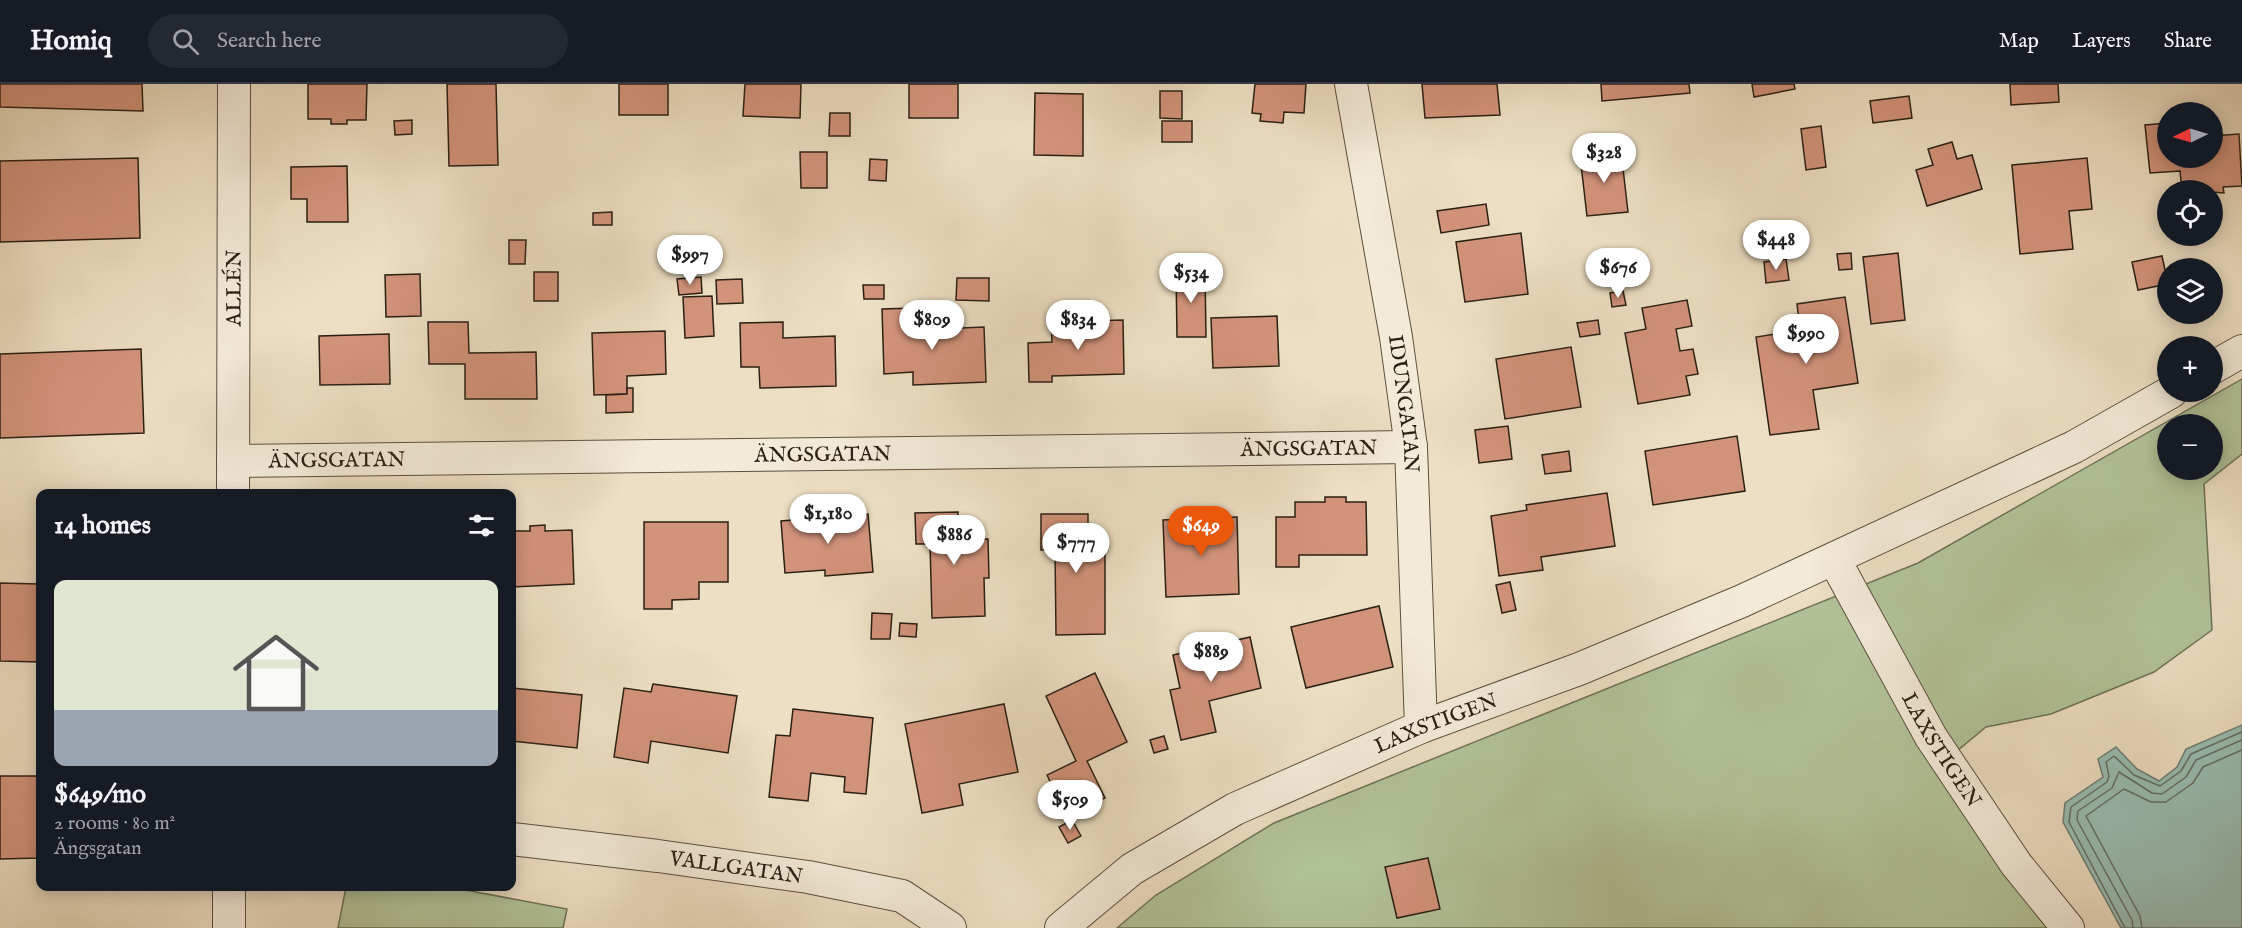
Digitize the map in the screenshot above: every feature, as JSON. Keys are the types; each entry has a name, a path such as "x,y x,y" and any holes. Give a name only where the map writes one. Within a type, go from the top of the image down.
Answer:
{"street":[{"name":"ALLÉN","path":"233,489 234,84"},
{"name":"IDUNGATAN","path":"1351,84 1396,337 1412,447 1421,727"},
{"path":"2223,362 2242,351"},
{"name":"LAXSTIGEN","path":"1061,928 1132,869 1235,809 1421,727 1579,669 1834,560 2074,447 2157,400"},
{"name":"ÄNGSGATAN","path":"233,462 1412,447"},
{"name":"LAXSTIGEN","path":"1834,560 1931,737 2016,864 2068,928"},
{"name":"VALLGATAN","path":"516,840 808,877 902,896 950,928"},
{"path":"229,891 229,928"}],"green space":[{"path":"2242,379 2242,454 2223,469 2223,414 2180,414 2202,402 2223,402 2223,390"},
{"path":"2157,427 2157,480 2209,480 2204,484 2212,630 2154,672 2051,714 1986,727 1934,770 2050,928 1117,928 1156,895 1274,823 1918,563"},
{"path":"345,891 470,891 567,909 563,928 338,928"}],"water":[{"path":"2242,725 2242,928 2121,928 2063,822 2065,803 2103,777 2098,759 2116,747 2137,769 2159,781 2177,767 2186,749"}],"building":[{"path":"0,84 142,84 143,111 0,107"},
{"path":"308,84 367,84 366,120 347,120 347,124 331,124 331,119 308,119"},
{"path":"447,84 496,84 498,165 449,166"},
{"path":"619,84 668,84 668,115 619,115"},
{"path":"745,84 801,84 800,118 743,116"},
{"path":"909,84 958,84 958,118 909,118"},
{"path":"1255,84 1306,84 1304,113 1284,112 1283,123 1260,121 1261,114 1252,113"},
{"path":"1422,84 1497,84 1500,115 1425,118"},
{"path":"1601,84 1689,84 1690,93 1602,101"},
{"path":"1752,84 1794,84 1795,89 1754,97"},
{"path":"2010,84 2058,84 2059,102 2011,105"},
{"path":"1160,91 1182,91 1182,119 1160,118"},
{"path":"1035,93 1083,94 1083,156 1034,155"},
{"path":"1909,96 1912,118 1873,123 1870,101"},
{"path":"830,113 850,113 850,136 829,136"},
{"path":"412,120 412,134 395,135 394,121"},
{"path":"1162,121 1192,121 1192,142 1162,142"},
{"path":"2157,124 2157,168 2223,168 2223,135 2239,134 2242,186 2223,187 2223,180 2181,180 2180,171 2150,173 2145,125"},
{"path":"1821,126 1826,167 1806,170 1801,129"},
{"path":"1952,142 1957,159 1972,155 1982,189 1927,206 1916,170 1933,165 1928,149"},
{"path":"1621,151 1628,212 1587,216 1580,156"},
{"path":"800,152 827,152 827,188 801,188"},
{"path":"138,158 140,238 0,242 0,161"},
{"path":"2087,158 2092,209 2069,211 2073,249 2020,254 2012,165"},
{"path":"870,159 887,160 886,181 869,180"},
{"path":"347,166 348,222 307,222 307,199 291,199 291,167"},
{"path":"1486,204 1489,225 1441,233 1437,211"},
{"path":"612,212 612,225 593,225 593,213"},
{"path":"1521,233 1528,294 1465,302 1456,242"},
{"path":"509,240 526,240 525,264 509,264"},
{"path":"1851,253 1852,269 1839,270 1837,254"},
{"path":"1898,253 1905,320 1871,324 1863,257"},
{"path":"2162,256 2162,258 2157,258 2157,286 2138,290 2132,262"},
{"path":"1786,259 1789,280 1766,283 1764,262"},
{"path":"1205,271 1206,337 1177,337 1176,272"},
{"path":"534,272 558,272 558,301 534,301"},
{"path":"420,274 421,316 386,317 385,275"},
{"path":"701,277 702,293 679,295 677,279"},
{"path":"957,278 989,278 989,301 956,300"},
{"path":"742,279 743,303 717,304 716,280"},
{"path":"863,285 884,285 884,299 864,299"},
{"path":"1623,291 1626,305 1612,307 1610,293"},
{"path":"712,296 714,336 685,338 683,297"},
{"path":"1845,297 1858,383 1813,390 1819,429 1770,435 1756,337 1800,330 1797,304"},
{"path":"1687,300 1692,326 1676,329 1680,351 1693,349 1698,374 1686,376 1690,395 1638,404 1625,333 1646,329 1642,308"},
{"path":"914,308 916,330 984,327 986,382 913,385 913,372 884,374 882,309"},
{"path":"1277,316 1279,366 1213,368 1211,318"},
{"path":"1123,320 1124,374 1052,376 1052,382 1029,382 1028,343 1052,342 1051,322"},
{"path":"1598,320 1600,334 1580,337 1577,323"},
{"path":"428,322 468,322 469,353 536,352 537,399 465,399 465,364 429,364"},
{"path":"783,322 783,338 835,336 836,386 760,388 759,367 741,367 740,323"},
{"path":"665,331 666,374 627,376 627,394 594,395 592,333"},
{"path":"389,334 390,384 320,385 319,336"},
{"path":"1571,347 1581,407 1505,419 1496,359"},
{"path":"141,349 144,433 0,438 0,354"},
{"path":"627,388 633,388 633,412 606,413 606,395 627,394"},
{"path":"1508,426 1512,459 1479,463 1475,430"},
{"path":"1737,436 1745,491 1653,505 1645,451"},
{"path":"1569,451 1571,471 1545,474 1542,455"},
{"path":"1607,493 1615,546 1541,557 1543,570 1499,576 1491,516 1527,510 1526,505"},
{"path":"1325,497 1346,497 1346,502 1366,502 1367,555 1299,555 1299,567 1276,567 1276,517 1295,517 1295,502 1325,502"},
{"path":"958,512 958,540 988,539 989,578 984,578 985,616 932,618 930,544 916,544 915,513"},
{"path":"868,514 873,572 825,576 825,570 785,573 781,521"},
{"path":"1041,514 1088,514 1088,542 1105,542 1105,634 1056,635 1055,550 1041,550"},
{"path":"1237,517 1239,594 1166,597 1163,520"},
{"path":"644,522 728,522 728,582 699,582 699,599 672,600 672,609 644,609"},
{"path":"545,525 545,531 572,530 574,584 516,587 516,531 530,531 530,526"},
{"path":"1510,582 1516,610 1502,613 1496,585"},
{"path":"0,583 36,584 36,662 0,661"},
{"path":"1379,606 1393,667 1306,688 1291,627"},
{"path":"872,613 892,614 890,639 871,639"},
{"path":"900,623 917,624 916,637 899,636"},
{"path":"1250,637 1261,688 1209,701 1216,732 1181,740 1170,690 1180,688 1173,655"},
{"path":"1095,673 1127,742 1087,761 1105,798 1067,817 1047,775 1076,761 1046,696"},
{"path":"653,684 737,696 728,753 651,741 648,763 614,757 624,688 651,692"},
{"path":"516,688 582,695 577,748 516,741"},
{"path":"1004,704 1018,772 959,784 963,805 922,813 905,724"},
{"path":"793,709 873,718 866,794 844,792 845,777 811,773 808,801 769,797 776,735 790,736"},
{"path":"1164,736 1168,749 1154,753 1150,740"},
{"path":"0,776 36,776 36,858 0,859"},
{"path":"1072,820 1081,836 1068,843 1059,827"},
{"path":"1428,858 1440,909 1397,918 1385,867"}]}
